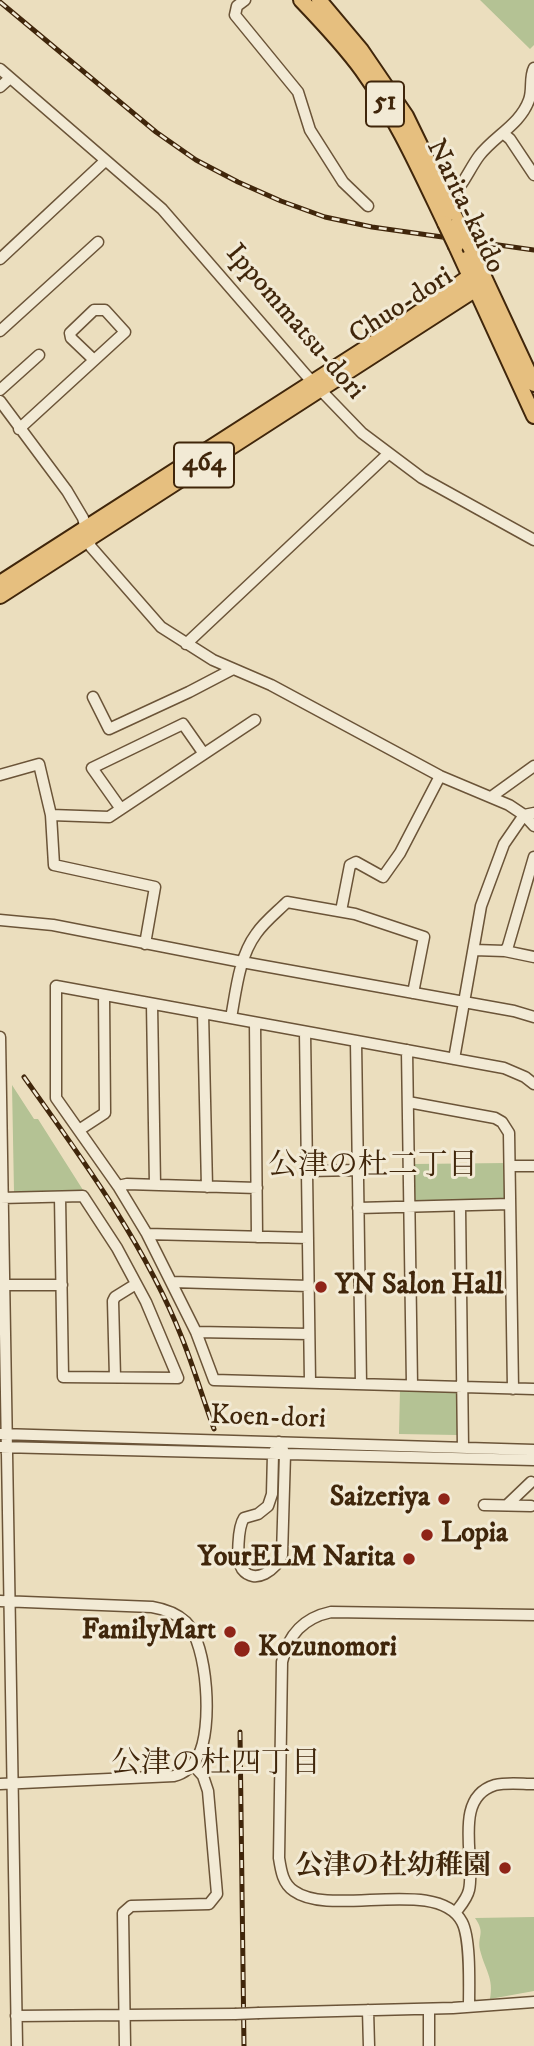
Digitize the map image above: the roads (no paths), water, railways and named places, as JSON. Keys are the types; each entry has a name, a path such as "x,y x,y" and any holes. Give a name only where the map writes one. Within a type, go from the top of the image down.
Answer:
{"highway":[{"name":"Narita-kaido","path":"301,0 361,69 383,102 452,223 471,249 477,280 534,416"},
{"name":"Narita-kaido","path":"319,0 361,50 406,116 447,200 456,246 534,384"},
{"name":"Chuo-dori","path":"0,596 87,534 477,280"},
{"name":"Chuo-dori","path":"0,583 87,534"}],"street":[{"path":"245,0 237,6 235,15 298,92 310,131 343,182 368,206"},
{"path":"447,200 456,193 480,155 504,134 532,100 531,73 534,68"},
{"name":"Ippommatsu-dori","path":"0,69 162,209 316,386 362,433 422,478 534,540"},
{"path":"0,87 10,78"},
{"path":"504,134 534,175"},
{"path":"0,259 105,161"},
{"path":"0,331 98,242"},
{"path":"19,429 125,332 105,310 94,310 70,332 71,338 94,360"},
{"path":"0,390 39,355"},
{"path":"0,401 67,491 83,518 91,547 161,627 186,644 271,685 440,776 529,814 534,826"},
{"path":"186,644 388,454"},
{"path":"93,697 109,729 233,669"},
{"path":"51,814 108,817 255,720"},
{"path":"121,809 92,768 183,724 204,754"},
{"path":"0,775 39,764 51,814 54,865 155,887 145,944"},
{"path":"491,797 534,766"},
{"path":"341,912 350,865 356,862 383,877 400,853 440,776"},
{"path":"454,1059 481,906 504,844 529,814"},
{"path":"505,951 509,946 534,857"},
{"path":"231,1018 242,962 256,934 287,902 341,912 424,937 413,993"},
{"path":"0,920 53,925 514,1011 534,1017"},
{"path":"474,950 505,951 534,957"},
{"path":"534,1084 504,1068 56,986 56,1098 147,1234 196,1332 214,1380 534,1389"},
{"path":"79,1130 105,1113 104,996"},
{"path":"152,1004 155,1185"},
{"path":"203,1013 206,1187"},
{"path":"255,1023 257,1237"},
{"path":"305,1032 310,1382"},
{"path":"0,1037 5,1601 12,1784 16,2046"},
{"path":"356,1041 361,1384"},
{"path":"407,1051 412,1385"},
{"path":"408,1102 499,1119 510,1136 513,1389"},
{"path":"511,1166 534,1166"},
{"path":"307,1171 358,1170"},
{"path":"117,1186 257,1188"},
{"path":"2,1198 60,1196 83,1196 117,1248 146,1302 178,1378 63,1377 60,1196"},
{"path":"358,1208 510,1204"},
{"path":"460,1206 463,1448"},
{"path":"147,1234 308,1238"},
{"path":"173,1282 309,1286"},
{"path":"115,1377 113,1301 136,1284"},
{"path":"4,1285 62,1285"},
{"path":"196,1332 309,1334"},
{"name":"Koen-dori","path":"4,1434 534,1450"},
{"path":"279,1442 285,1454 282,1555 280,1563 269,1573 252,1575 245,1572 239,1562 239,1528 244,1518 258,1514 268,1506 272,1494 273,1454 279,1442"},
{"name":"Koen-dori","path":"4,1447 534,1460"},
{"path":"507,1505 530,1482"},
{"path":"484,1505 531,1506"},
{"path":"0,1784 167,1777 183,1773 193,1765 202,1750 204,1738 204,1662 198,1642 186,1623 163,1609 152,1607 5,1601"},
{"path":"469,2007 466,1935 455,1913 432,1901 310,1899 293,1891 287,1884 279,1858 281,1673 288,1642 300,1627 314,1617 331,1612 534,1615"},
{"path":"125,2046 122,1920 126,1908 137,1905 209,1904 217,1894 208,1791 203,1776 193,1765"},
{"path":"455,1913 467,1899 470,1888 468,1824 475,1802 481,1794 496,1785 534,1784"},
{"path":"16,2016 429,2009 534,2002"},
{"path":"429,2009 429,2046"},
{"path":"368,2010 369,2046"}],"railway":[{"path":"0,2 156,132 196,160 238,182 325,217 372,227 534,250"},
{"path":"24,1077 111,1203 150,1270 182,1338 214,1429"},
{"path":"240,1732 244,2046"}],"place":[{"name":"YN Salon Hall","path":"321,1287"},
{"name":"Saizeriya","path":"444,1499"},
{"name":"Lopia","path":"427,1535"},
{"name":"YourELM Narita","path":"409,1559"},
{"name":"FamilyMart","path":"230,1632"},
{"name":"Kozunomori","path":"242,1649"},
{"name":"公津の社幼稚園","path":"505,1868"}],"district":[{"name":"公津の杜二丁目","path":"373,1168"},
{"name":"公津の杜四丁目","path":"216,1766"}]}
